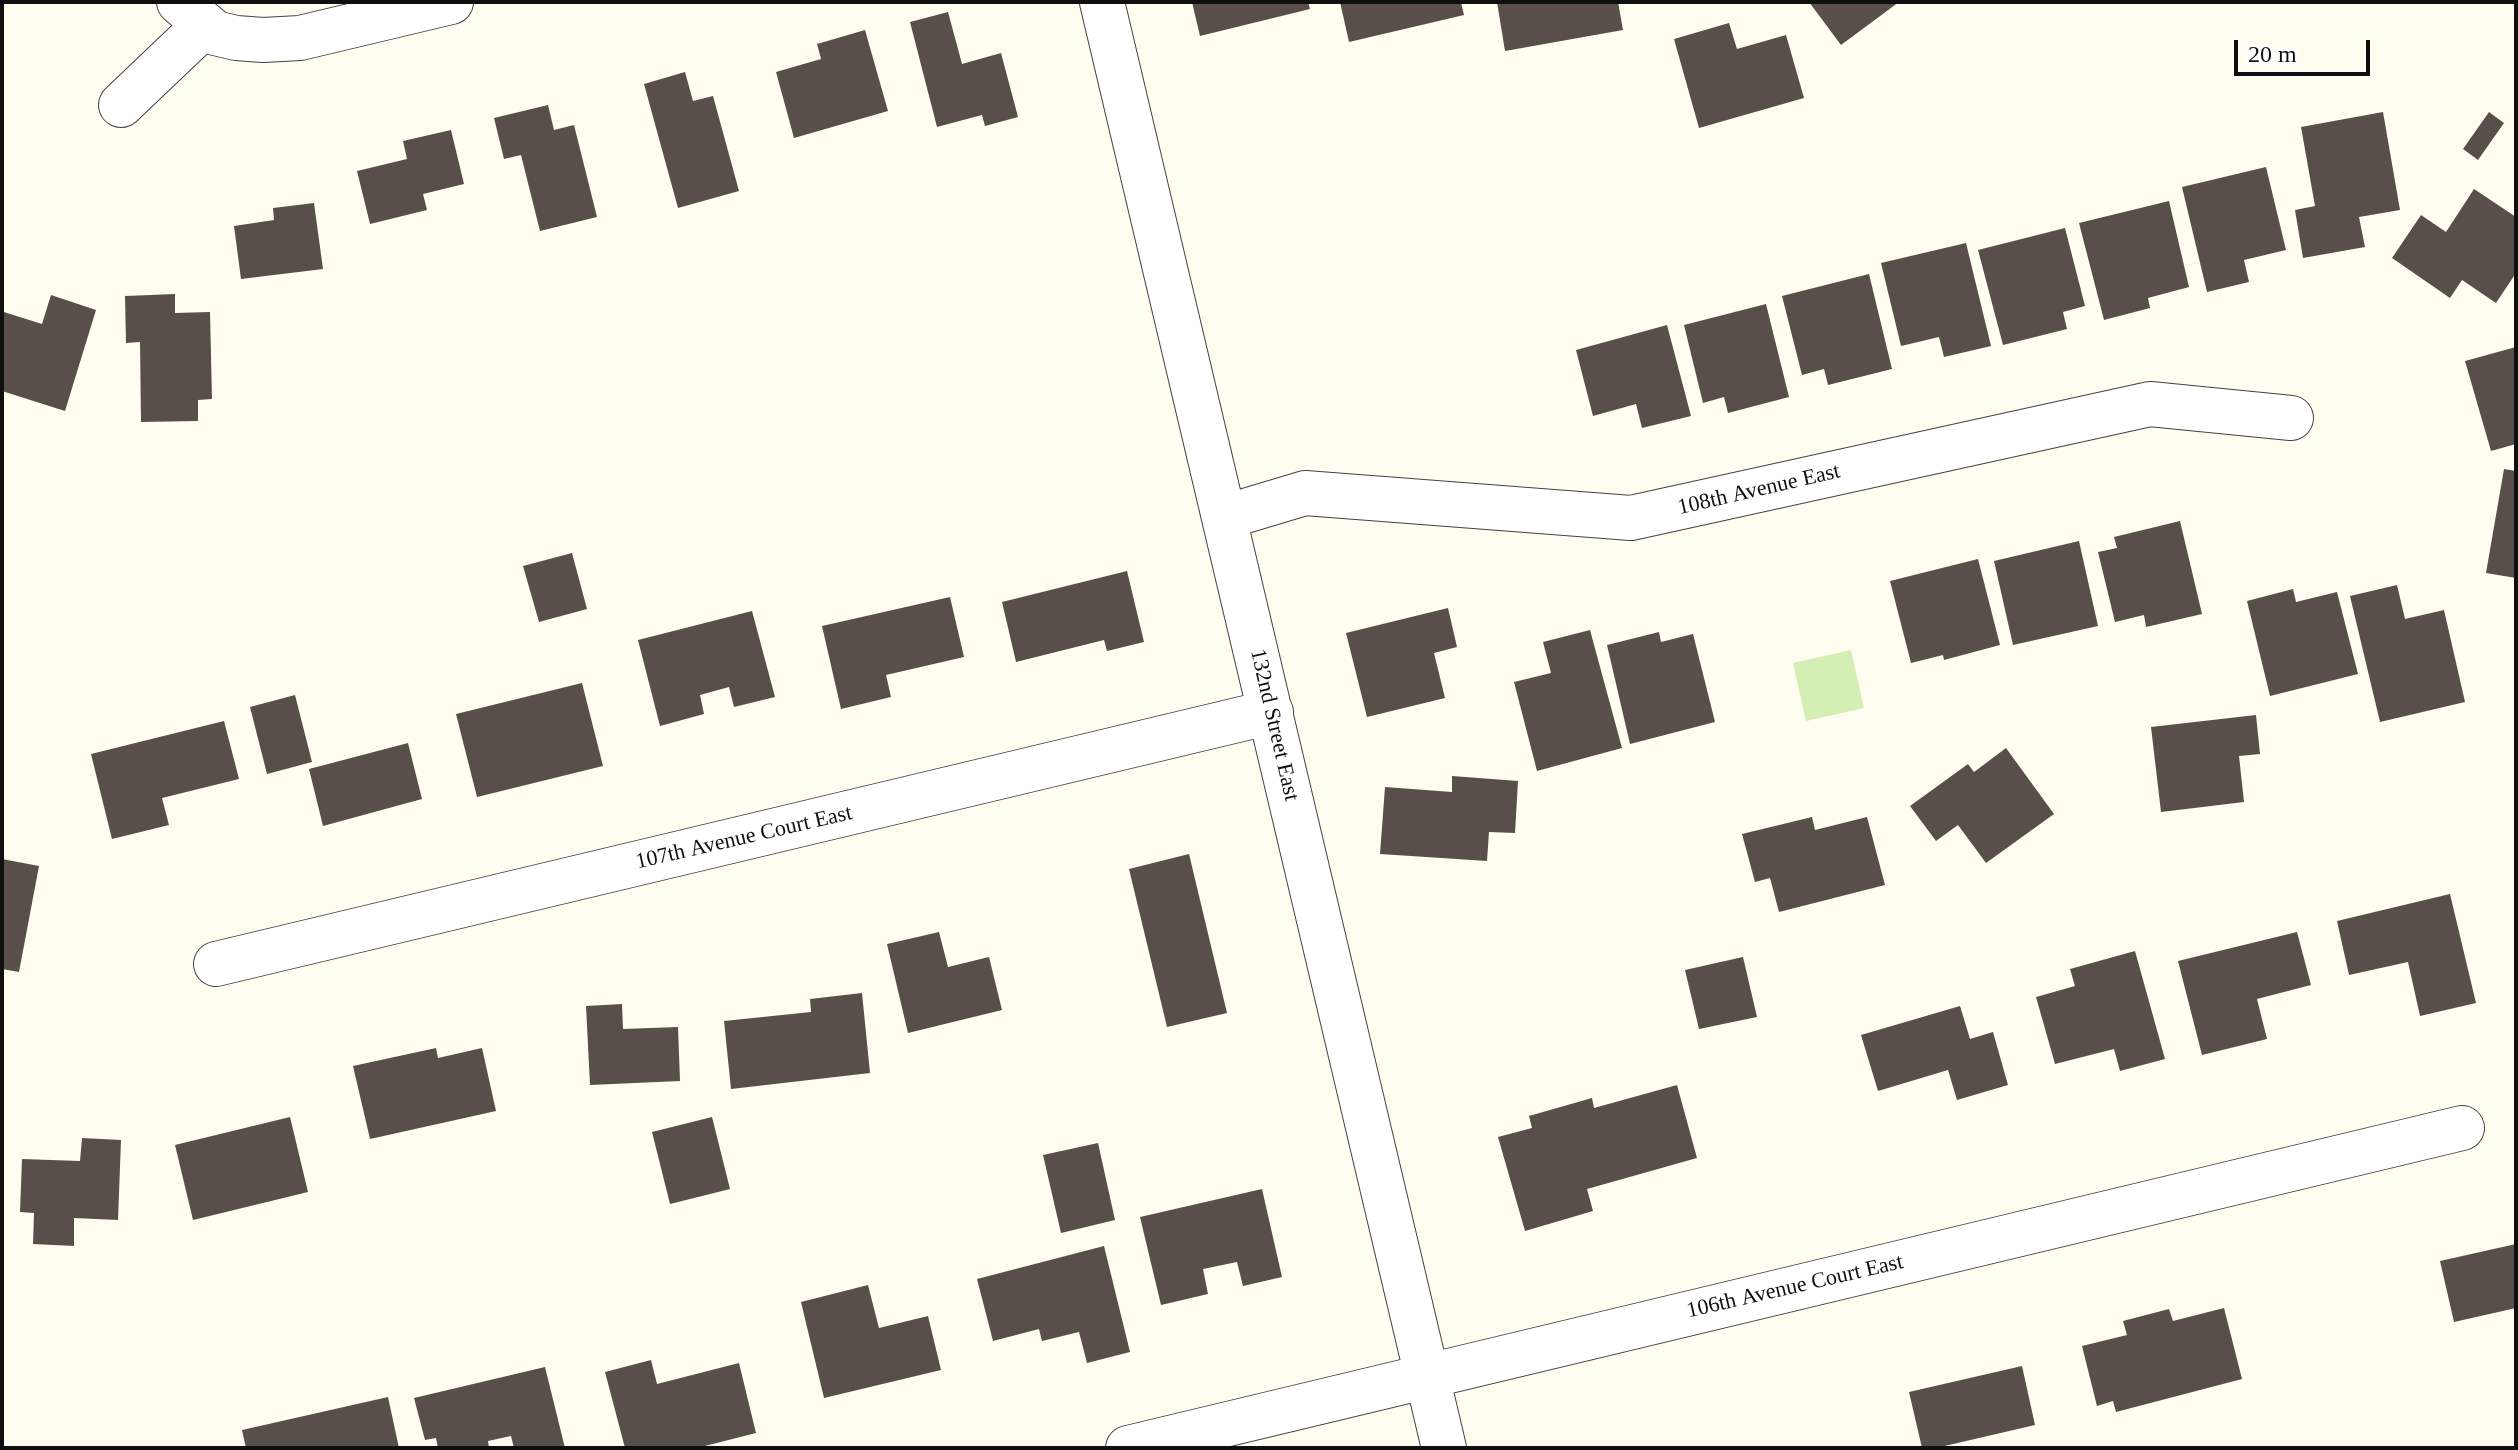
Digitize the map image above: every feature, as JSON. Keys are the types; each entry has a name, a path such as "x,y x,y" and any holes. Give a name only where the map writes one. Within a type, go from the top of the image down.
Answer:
{"street":[{"path":"121,105 192,13 215,33 263,40 300,38 451,2"},
{"name":"132nd Street East","path":"1102,2 1444,1448"},
{"name":"108th Avenue East","path":"1225,517 1305,493 1631,518 2150,404 2291,418"},
{"name":"107th Avenue Court East","path":"216,964 1271,712"},
{"name":"106th Avenue Court East","path":"1128,1448 2462,1128"}],"green space":[{"path":"1851,650 1864,708 1806,721 1793,663"}],"building":[{"path":"1192,2 1308,2 1310,9 1200,36"},
{"path":"1340,2 1461,2 1464,15 1349,42"},
{"path":"1497,2 1618,2 1623,30 1505,51"},
{"path":"1809,2 1899,2 1841,45"},
{"path":"948,12 962,64 1001,53 1018,117 985,126 982,115 937,127 910,22"},
{"path":"1729,23 1737,49 1786,35 1804,98 1699,128 1674,39"},
{"path":"865,30 888,111 794,138 776,72 821,59 817,44"},
{"path":"685,72 693,101 713,96 739,191 678,208 644,84"},
{"path":"548,105 554,130 574,125 597,217 540,231 521,155 504,159 494,118"},
{"path":"2383,112 2400,210 2359,217 2365,247 2303,258 2295,210 2315,206 2301,127"},
{"path":"2489,112 2504,123 2478,160 2463,149"},
{"path":"451,130 464,184 423,194 427,210 370,224 357,171 407,159 403,141"},
{"path":"2266,167 2286,250 2244,260 2249,282 2207,292 2182,187"},
{"path":"2474,189 2516,217 2516,273 2496,303 2462,280 2450,298 2392,258 2421,215 2446,232"},
{"path":"2169,201 2189,287 2148,298 2150,308 2104,320 2079,223"},
{"path":"314,203 323,269 241,279 234,226 274,220 273,208"},
{"path":"2065,228 2085,306 2063,312 2067,329 2003,345 1978,250"},
{"path":"1966,243 1991,346 1944,357 1939,337 1901,346 1881,263"},
{"path":"1869,274 1892,369 1828,385 1824,369 1802,375 1782,296"},
{"path":"175,294 175,313 210,312 212,399 198,400 198,421 141,422 140,342 126,343 125,296"},
{"path":"51,295 96,310 65,411 2,391 4,312 42,324"},
{"path":"1766,304 1789,397 1728,413 1724,397 1703,403 1684,325"},
{"path":"1667,325 1691,416 1642,428 1636,404 1593,416 1576,350"},
{"path":"2516,347 2516,444 2491,451 2465,361"},
{"path":"2504,469 2516,471 2516,578 2486,573"},
{"path":"2180,521 2202,614 2146,627 2144,615 2115,622 2098,552 2117,548 2114,537"},
{"path":"2079,541 2098,626 2013,645 1994,561"},
{"path":"572,553 587,609 539,622 523,566"},
{"path":"1978,559 2000,645 1944,660 1943,655 1911,663 1890,581"},
{"path":"1127,571 1144,642 1107,651 1104,640 1016,662 1002,602"},
{"path":"2397,585 2405,619 2444,610 2465,702 2380,722 2350,596"},
{"path":"2293,589 2296,602 2337,592 2358,674 2270,696 2247,601"},
{"path":"950,597 964,657 886,675 891,697 841,709 822,626"},
{"path":"1448,608 1457,647 1434,653 1445,698 1367,717 1346,633"},
{"path":"752,611 775,697 734,707 729,687 700,695 704,714 660,726 638,640"},
{"path":"1590,630 1622,748 1537,771 1514,682 1551,673 1543,642"},
{"path":"1659,632 1661,642 1693,634 1715,722 1630,744 1607,645"},
{"path":"582,683 603,766 477,797 456,714"},
{"path":"295,695 312,762 267,774 250,707"},
{"path":"2256,715 2260,754 2239,756 2244,802 2161,812 2151,727"},
{"path":"224,721 239,779 162,798 169,825 112,839 91,754"},
{"path":"408,743 422,799 323,826 309,769"},
{"path":"2006,748 2054,814 1986,863 1958,825 1936,841 1910,806 1968,764 1974,772"},
{"path":"1452,776 1518,781 1515,833 1489,832 1487,861 1380,854 1385,787 1452,792"},
{"path":"1812,817 1815,830 1867,817 1885,885 1779,912 1770,878 1755,882 1742,834"},
{"path":"1189,854 1227,1013 1167,1027 1129,869"},
{"path":"2,859 39,866 19,972 2,969"},
{"path":"2450,894 2476,1003 2420,1016 2408,962 2349,975 2337,921"},
{"path":"939,932 948,967 989,957 1002,1010 908,1033 887,944"},
{"path":"2297,932 2311,985 2257,999 2267,1039 2202,1055 2178,961"},
{"path":"2135,951 2165,1059 2120,1071 2114,1049 2055,1064 2036,997 2075,986 2070,969"},
{"path":"1743,957 1757,1017 1699,1029 1685,970"},
{"path":"862,993 870,1073 731,1089 724,1021 811,1012 810,999"},
{"path":"622,1004 623,1029 678,1027 680,1081 590,1085 586,1006"},
{"path":"1960,1006 1970,1039 1993,1032 2008,1085 1957,1100 1948,1070 1878,1091 1861,1035"},
{"path":"436,1048 438,1058 482,1048 496,1111 370,1139 353,1066"},
{"path":"1677,1085 1697,1158 1587,1189 1593,1211 1525,1231 1498,1137 1532,1128 1529,1116 1592,1098 1594,1108"},
{"path":"290,1117 308,1192 193,1220 175,1145"},
{"path":"712,1117 730,1189 670,1204 652,1132"},
{"path":"82,1138 121,1140 118,1220 74,1218 74,1246 33,1244 34,1213 20,1212 22,1159 80,1161"},
{"path":"1098,1143 1115,1220 1061,1233 1043,1155"},
{"path":"1262,1189 1282,1277 1243,1286 1237,1262 1203,1269 1208,1294 1161,1305 1140,1217"},
{"path":"2516,1244 2516,1308 2454,1322 2440,1261"},
{"path":"1104,1246 1130,1352 1087,1363 1079,1332 1042,1341 1039,1329 993,1341 977,1279"},
{"path":"868,1285 879,1328 928,1316 941,1370 824,1398 801,1302"},
{"path":"2224,1308 2242,1379 2116,1412 2113,1401 2097,1406 2082,1346 2127,1335 2123,1321 2169,1309 2173,1321"},
{"path":"651,1360 657,1384 739,1363 756,1433 697,1448 625,1448 605,1372"},
{"path":"2022,1366 2035,1425 1936,1448 1922,1448 1909,1392"},
{"path":"545,1367 565,1448 514,1448 511,1436 488,1441 489,1448 438,1448 436,1438 425,1440 414,1398"},
{"path":"388,1397 399,1448 246,1448 242,1430"}]}
